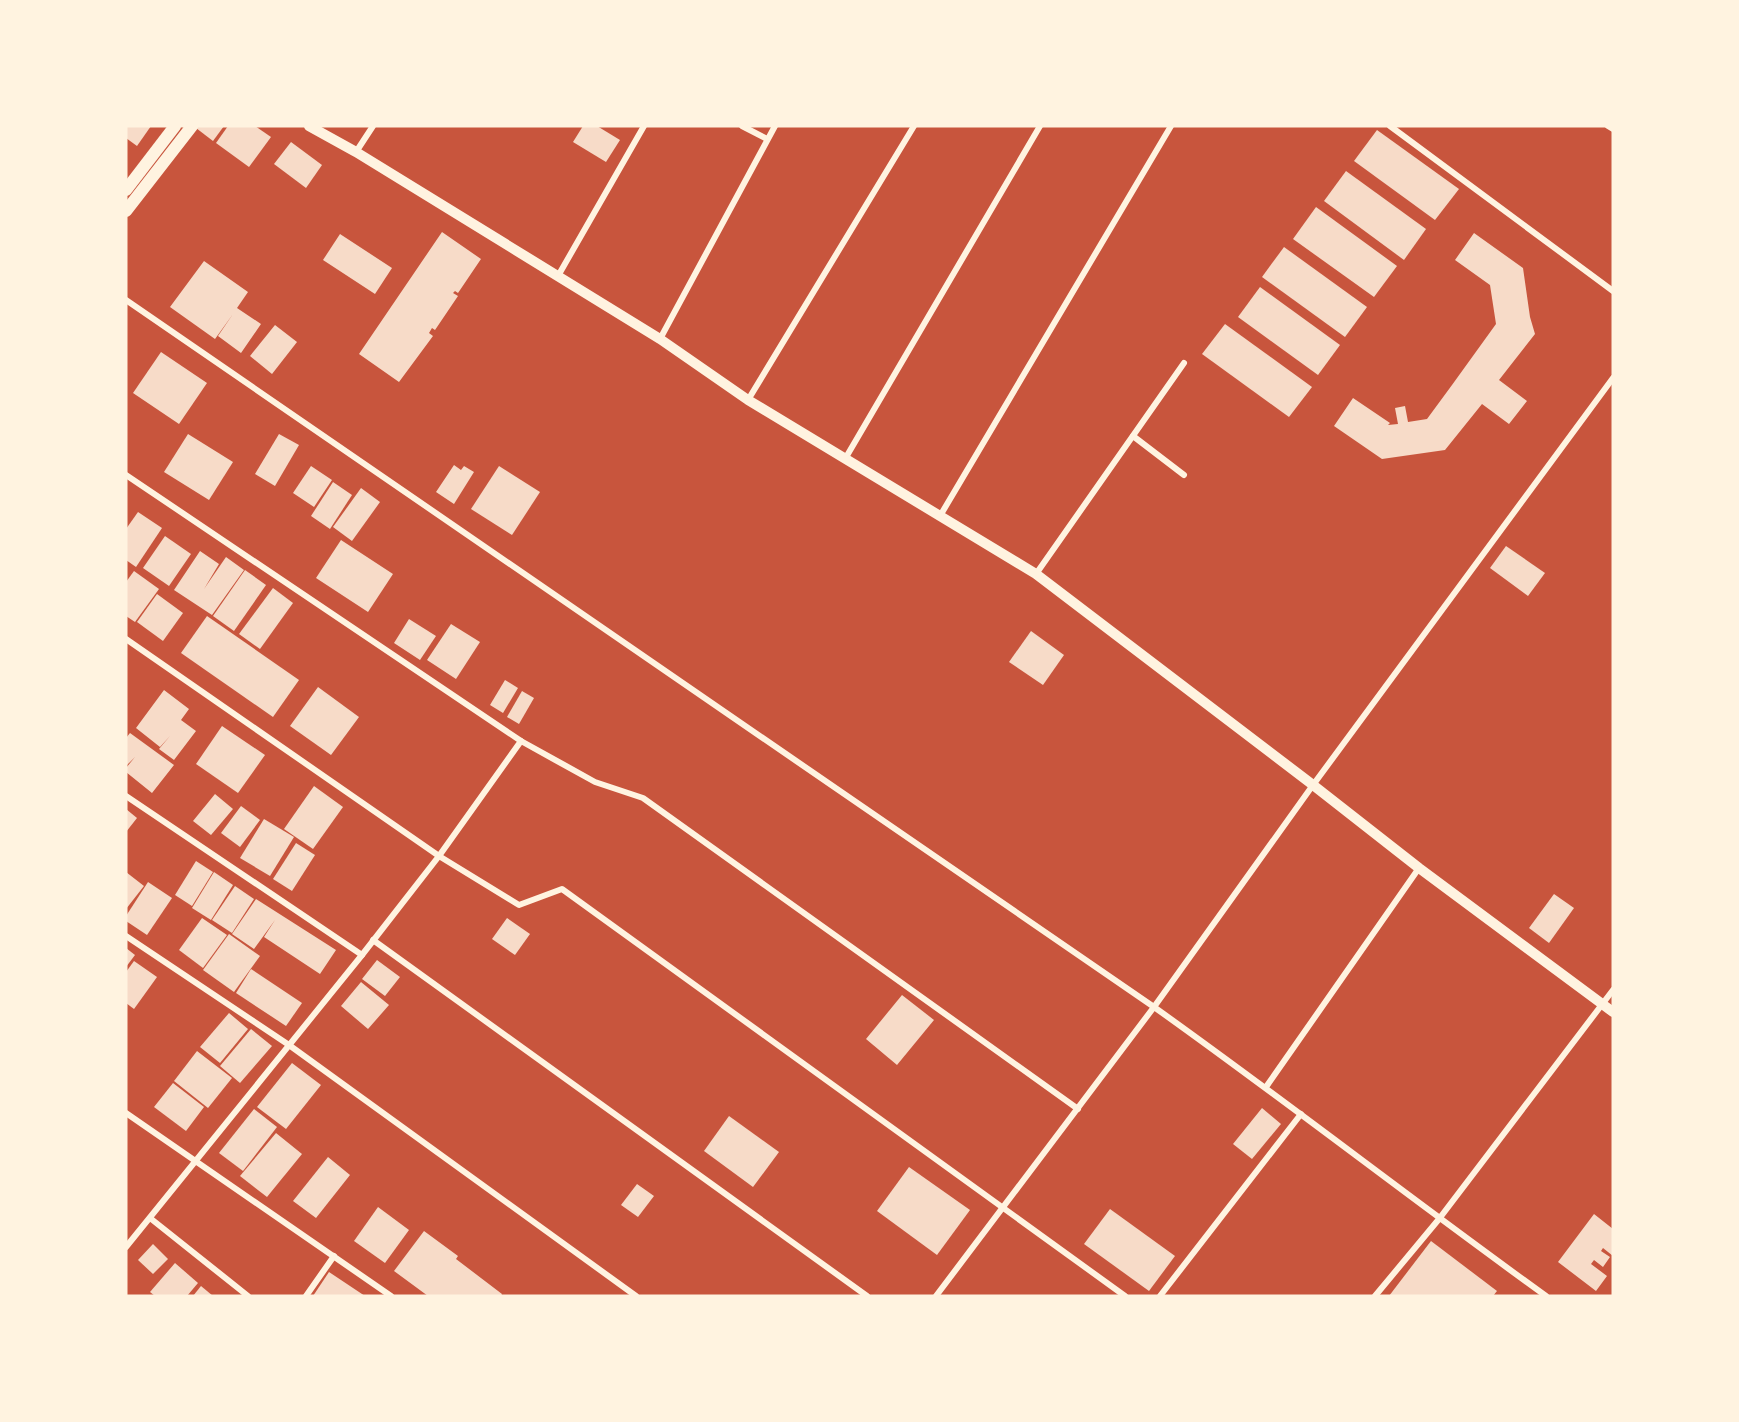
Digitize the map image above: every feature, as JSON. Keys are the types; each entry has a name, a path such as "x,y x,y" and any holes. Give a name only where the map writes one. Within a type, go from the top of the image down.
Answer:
{"main road":[{"path":"126,190 175,126"},
{"path":"126,212 192,126"}],"street":[{"path":"309,126 356,152 660,339 748,400 1036,574 1314,785 1419,868 1613,1012"},
{"path":"356,152 373,126"},
{"path":"558,276 644,126"},
{"path":"742,126 767,140"},
{"path":"660,339 775,126"},
{"path":"748,400 914,126"},
{"path":"845,459 1040,126"},
{"path":"940,516 1171,126"},
{"path":"1390,126 1613,291"},
{"path":"1608,126 1613,129"},
{"path":"126,300 1154,1007 1266,1087 1439,1219 1545,1296"},
{"path":"1036,574 1184,363"},
{"path":"936,1296 1154,1007 1613,378"},
{"path":"1133,436 1184,475"},
{"path":"126,475 521,741 596,782 643,798 1078,1108"},
{"path":"126,639 439,855 519,905 562,889 1125,1296"},
{"path":"126,1247 362,955 439,855 521,741"},
{"path":"126,796 362,955"},
{"path":"1266,1087 1419,868"},
{"path":"126,936 289,1045 636,1296"},
{"path":"373,940 867,1296"},
{"path":"1375,1296 1439,1219 1613,990"},
{"path":"126,1113 391,1296"},
{"path":"1160,1296 1302,1114"},
{"path":"150,1218 248,1296"},
{"path":"306,1296 334,1256"}],"building":[{"path":"126,126 151,126 137,146 126,138"},
{"path":"198,126 224,126 213,141 196,128"},
{"path":"228,126 255,126 271,137 249,167 216,143"},
{"path":"583,126 597,126 620,140 606,162 573,142"},
{"path":"1377,130 1459,189 1435,220 1354,161"},
{"path":"291,142 322,165 306,188 274,164"},
{"path":"1346,171 1426,229 1404,260 1324,201"},
{"path":"1316,207 1397,266 1374,297 1293,239"},
{"path":"442,232 481,259 458,293 455,291 453,293 458,296 435,330 432,328 429,333 433,336 399,382 359,354"},
{"path":"1474,233 1523,268 1530,317 1535,334 1499,380 1527,401 1509,424 1482,404 1445,450 1382,459 1334,426 1353,398 1390,423 1388,425 1398,424 1395,408 1405,406 1408,422 1427,419 1452,385 1496,324 1490,285 1455,260"},
{"path":"340,234 392,268 375,294 323,260"},
{"path":"1284,247 1367,307 1345,337 1262,277"},
{"path":"204,261 248,292 237,308 261,324 241,353 218,336 233,314 215,339 170,307"},
{"path":"1260,287 1340,345 1318,375 1238,317"},
{"path":"1225,324 1312,387 1289,417 1202,354"},
{"path":"275,325 297,342 272,374 250,356"},
{"path":"161,352 207,383 179,424 133,393"},
{"path":"188,434 233,462 209,500 164,472"},
{"path":"279,434 299,445 275,486 255,474"},
{"path":"454,465 461,470 464,466 474,472 454,504 436,492"},
{"path":"311,466 332,480 314,507 293,493"},
{"path":"499,466 540,492 512,535 471,509"},
{"path":"333,482 352,495 330,529 311,516"},
{"path":"361,488 380,502 352,541 333,527"},
{"path":"138,512 162,528 136,567 126,560 126,529"},
{"path":"165,536 191,554 169,586 143,568"},
{"path":"341,540 393,574 368,612 316,578"},
{"path":"1506,546 1545,573 1528,596 1490,568"},
{"path":"200,551 219,564 204,589 226,557 244,570 212,615 174,590"},
{"path":"245,570 266,585 234,631 213,616"},
{"path":"134,571 159,589 135,622 126,616 126,582"},
{"path":"273,588 293,603 260,649 239,634"},
{"path":"157,594 183,613 163,641 137,622"},
{"path":"207,616 299,680 273,717 181,653"},
{"path":"409,619 436,636 420,660 394,643"},
{"path":"451,624 480,642 456,679 427,660"},
{"path":"1031,631 1064,655 1043,685 1009,662"},
{"path":"505,680 518,688 503,713 490,705"},
{"path":"318,687 359,717 331,755 290,726"},
{"path":"164,690 189,709 181,720 196,731 174,760 159,749 170,736 160,747 136,728"},
{"path":"522,691 534,698 519,724 507,717"},
{"path":"222,726 265,755 238,793 196,764"},
{"path":"130,733 174,765 152,793 126,772 126,768 135,757 126,766 126,738"},
{"path":"314,786 343,807 313,849 284,829"},
{"path":"215,794 233,809 211,835 193,821"},
{"path":"241,806 260,820 240,847 221,833"},
{"path":"126,809 137,818 126,832"},
{"path":"264,819 294,837 270,876 240,858"},
{"path":"296,843 315,855 292,891 273,879"},
{"path":"196,861 213,872 192,906 175,895"},
{"path":"126,872 144,886 126,909"},
{"path":"214,872 233,885 211,920 192,908"},
{"path":"148,882 172,898 147,935 126,921 126,916"},
{"path":"235,886 254,899 232,933 212,920"},
{"path":"1554,894 1574,908 1549,943 1529,928"},
{"path":"256,899 336,950 320,974 264,937 275,920 254,949 232,934"},
{"path":"202,918 227,935 203,968 179,950"},
{"path":"507,918 530,934 515,955 492,939"},
{"path":"229,934 260,956 234,992 203,970"},
{"path":"126,948 135,955 126,967"},
{"path":"377,960 400,977 385,996 362,979"},
{"path":"134,961 157,977 134,1009 126,1003 126,972"},
{"path":"251,969 302,1003 286,1026 236,993"},
{"path":"361,982 389,1005 368,1029 341,1006"},
{"path":"902,995 934,1020 897,1065 866,1039"},
{"path":"229,1013 248,1029 220,1063 200,1047"},
{"path":"251,1029 272,1046 240,1083 220,1066"},
{"path":"197,1051 232,1078 208,1108 174,1081"},
{"path":"292,1063 321,1085 286,1129 257,1107"},
{"path":"173,1083 204,1107 186,1131 154,1107"},
{"path":"1262,1108 1281,1124 1252,1159 1233,1144"},
{"path":"254,1109 277,1127 243,1171 219,1153"},
{"path":"729,1116 779,1152 753,1187 704,1151"},
{"path":"276,1133 302,1154 267,1197 240,1176"},
{"path":"328,1157 350,1175 316,1218 293,1201"},
{"path":"909,1167 970,1210 937,1255 877,1211"},
{"path":"637,1184 654,1196 638,1217 621,1205"},
{"path":"378,1207 409,1230 385,1263 354,1241"},
{"path":"1110,1209 1175,1256 1149,1291 1084,1244"},
{"path":"1594,1214 1613,1229 1613,1256 1603,1248 1601,1251 1610,1257 1603,1267 1594,1260 1591,1264 1607,1276 1596,1291 1558,1262"},
{"path":"424,1231 458,1256 456,1259 502,1294 501,1296 428,1296 394,1271"},
{"path":"1431,1241 1497,1291 1493,1296 1389,1296"},
{"path":"153,1244 168,1259 153,1274 138,1260"},
{"path":"175,1263 198,1283 187,1296 155,1296 150,1292"},
{"path":"329,1272 365,1296 313,1296"},
{"path":"201,1286 213,1296 193,1296"}]}
